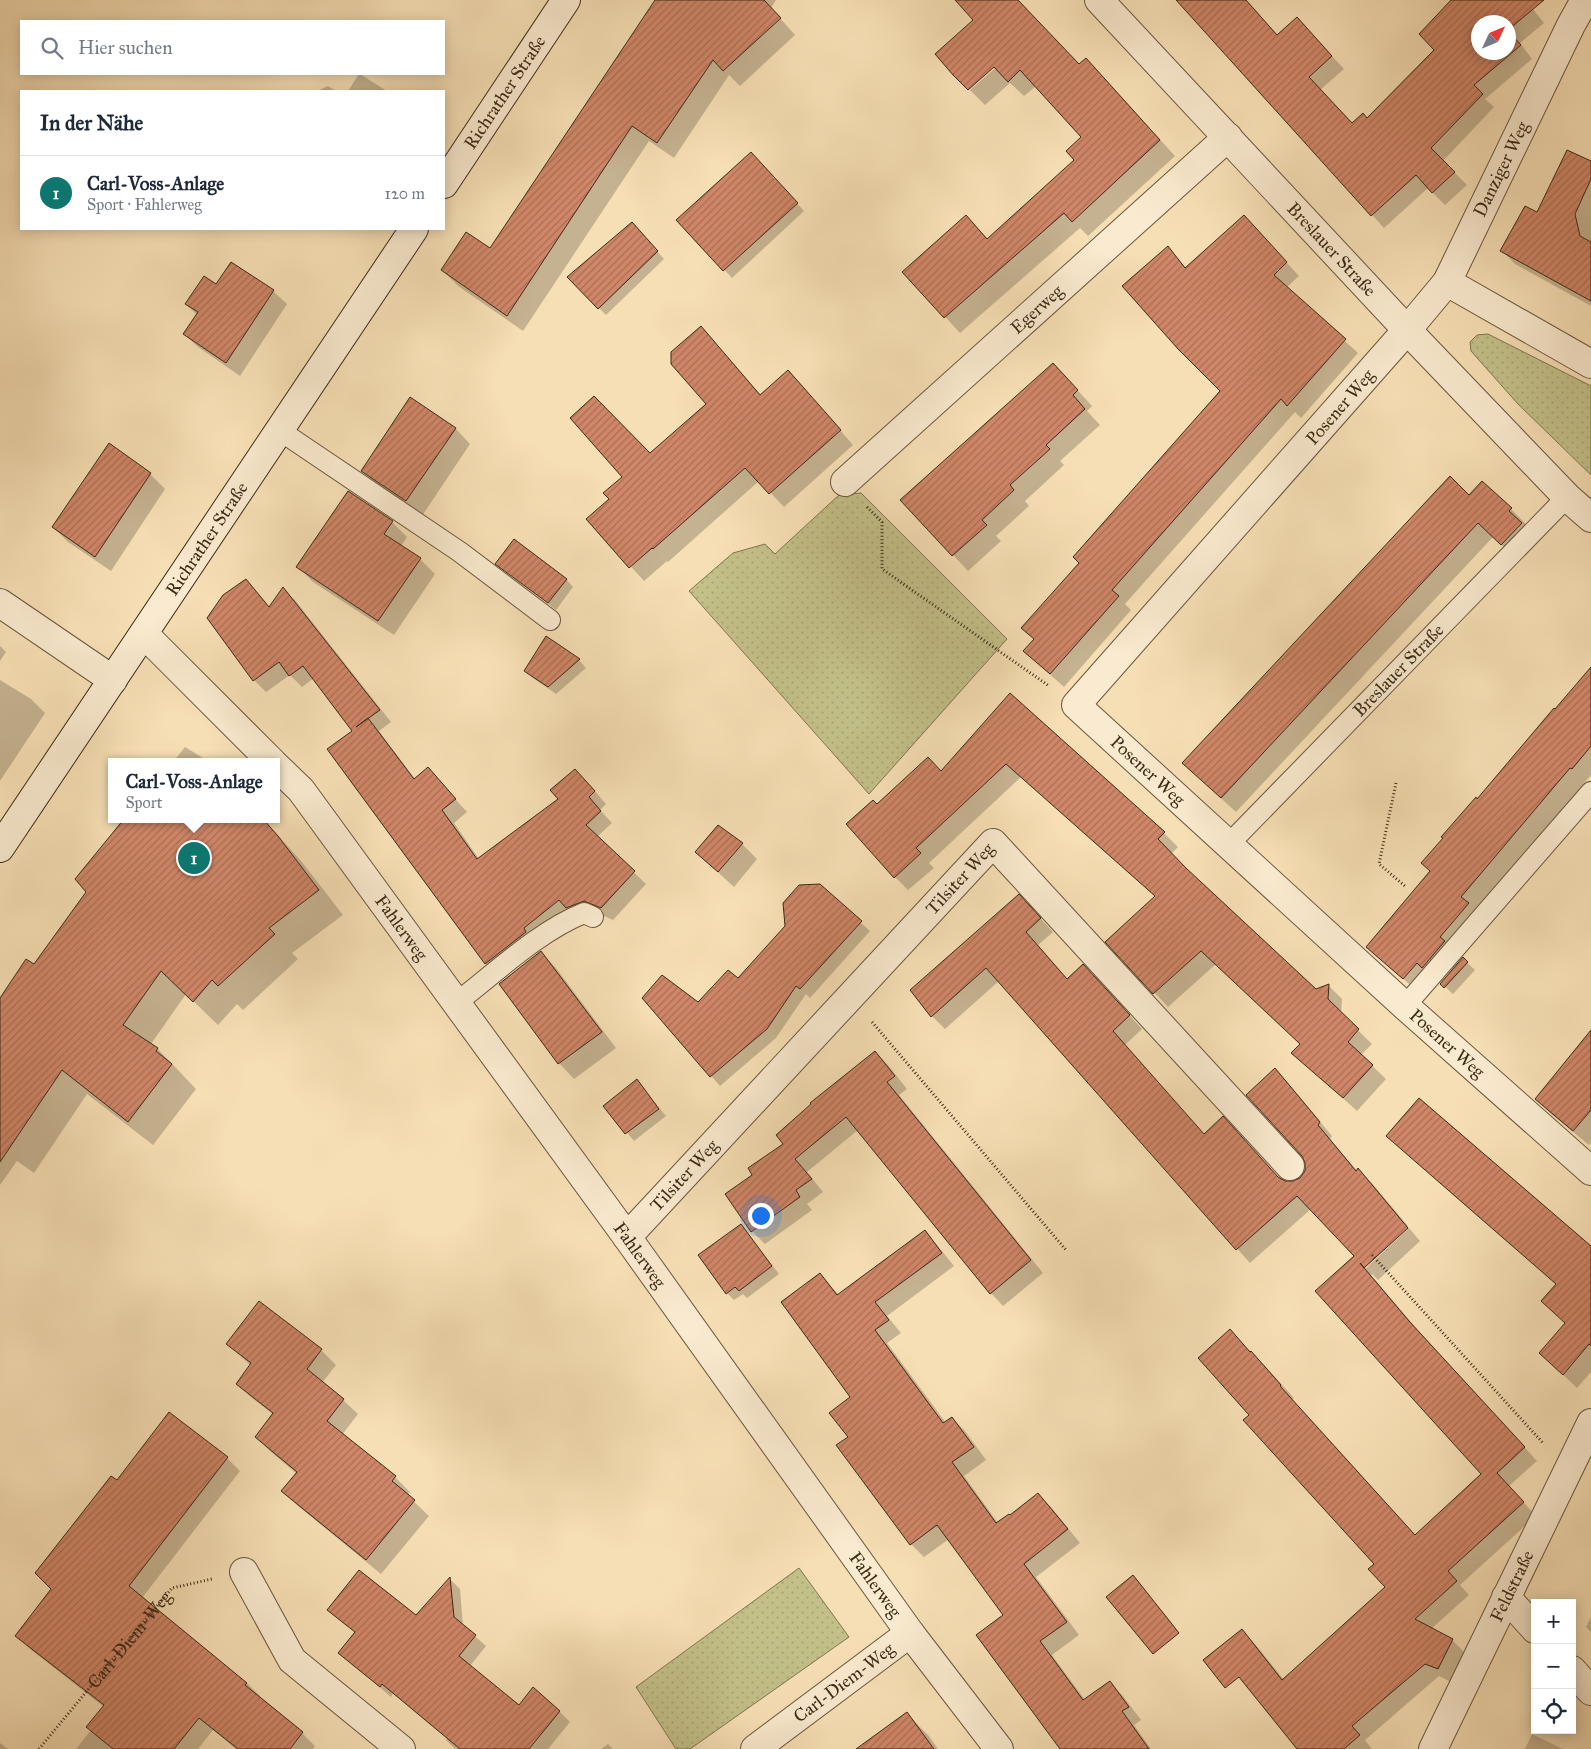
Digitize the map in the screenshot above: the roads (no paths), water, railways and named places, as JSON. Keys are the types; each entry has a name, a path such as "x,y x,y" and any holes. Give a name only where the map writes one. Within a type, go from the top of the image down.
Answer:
{"street":[{"name":"Richrather Straße","path":"445,182 566,0"},
{"name":"Breslauer Straße","path":"1099,0 1407,330 1567,497 1591,518"},
{"name":"Danziger Weg","path":"1407,330 1447,282 1570,25 1585,0"},
{"name":"Egerweg","path":"845,482 1228,137"},
{"name":"Richrather Straße","path":"0,848 413,230"},
{"path":"1447,282 1591,364"},
{"name":"Posener Weg","path":"1407,330 1076,705 1405,1006 1591,1171"},
{"path":"0,603 113,680"},
{"path":"144,634 268,758"},
{"name":"Fahlerweg","path":"280,770 301,790 627,1237 910,1633 999,1749"},
{"name":"Tilsiter Weg","path":"627,1237 993,843 1290,1166"},
{"name":"Feldstraße","path":"1432,1749 1591,1423"},
{"path":"244,1572 292,1660 401,1749"},
{"path":"1506,1597 1531,1625"},
{"name":"Carl-Diem-Weg","path":"754,1749 910,1633"},
{"path":"1576,1674 1591,1691"}],"lane":[{"path":"279,430 460,552 550,620"},
{"name":"Breslauer Straße","path":"1228,845 1567,497"},
{"path":"1405,1006 1591,792"},
{"path":"456,1003 530,945 566,920 584,913 592,917"}],"place":[{"name":"Carl-Voss-Anlage","path":"194,858"}]}
